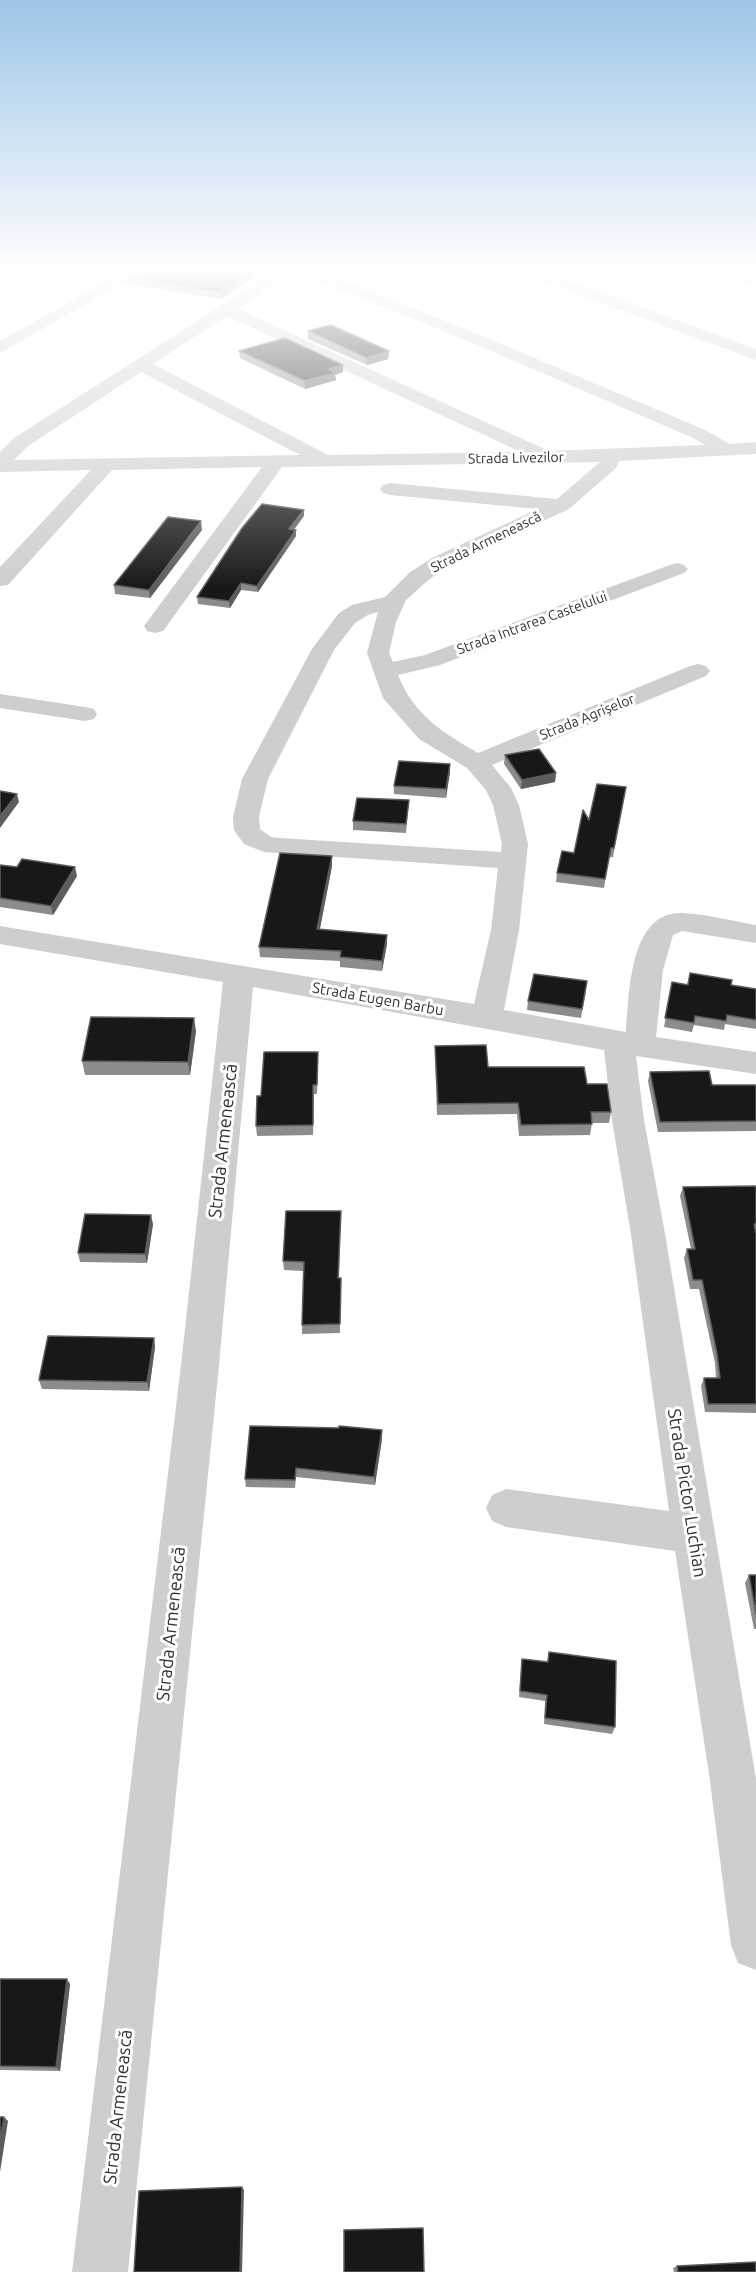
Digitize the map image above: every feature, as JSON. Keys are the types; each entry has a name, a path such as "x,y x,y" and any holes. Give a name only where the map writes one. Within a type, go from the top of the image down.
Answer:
{"street":[{"path":"0,465 21,442 124,376"},
{"path":"162,376 327,462"},
{"path":"370,376 549,458"},
{"path":"563,376 697,433 725,449"},
{"path":"0,438 21,442"},
{"name":"Strada Livezilor","path":"0,465 549,458 756,448"},
{"name":"Strada Armenească","path":"357,655 385,622 396,597 417,578 439,562 562,505 609,464 612,456"},
{"path":"155,626 276,463"},
{"path":"0,580 106,465"},
{"path":"390,489 562,505"},
{"name":"Strada Intrarea Castelului","path":"357,655 432,660 677,569"},
{"path":"393,602 360,610 347,618 357,655 428,734 476,763 498,788 506,805 515,844 505,930 487,1017"},
{"path":"357,655 255,779 246,817 247,831 253,838 264,844 280,846 513,861"},
{"name":"Strada Agrișelor","path":"476,763 698,671"},
{"path":"0,701 85,714"},
{"name":"Strada Pictor Luchian","path":"756,934 682,922 670,924 662,930 654,946 629,1044 628,1120 647,1228 732,1774 756,1945"},
{"name":"Strada Eugen Barbu","path":"0,935 487,1017 629,1044 756,1063"},
{"name":"Strada Armenească","path":"100,2272 199,1377 239,976"},
{"path":"506,1508 694,1534"}],"building":[{"path":"294,376 324,376 305,381"},
{"path":"262,504 304,510 289,529 296,530 257,586 241,583 229,601 197,597 242,528"},
{"path":"168,517 201,521 149,590 114,585"},
{"path":"539,749 556,773 522,780 505,755"},
{"path":"399,761 450,764 446,789 394,786"},
{"path":"597,784 626,787 614,848 611,848 605,879 557,873 562,851 574,853 583,810 589,820"},
{"path":"0,791 17,794 0,816"},
{"path":"357,798 409,800 406,824 353,821"},
{"path":"280,853 332,856 317,929 387,935 382,961 340,957 341,951 259,947"},
{"path":"22,859 75,867 51,906 0,898 0,865 17,867"},
{"path":"690,973 732,980 731,985 756,989 756,1020 727,1015 726,1021 695,1016 694,1023 665,1018 672,982 688,985"},
{"path":"534,974 587,981 582,1009 528,1001"},
{"path":"91,1017 194,1018 188,1062 82,1061"},
{"path":"486,1045 488,1067 584,1067 587,1084 607,1084 611,1112 591,1112 592,1124 521,1125 518,1103 438,1104 435,1046"},
{"path":"264,1052 318,1052 317,1085 313,1085 313,1125 256,1126 257,1096 261,1096"},
{"path":"709,1071 712,1085 756,1085 756,1121 660,1122 650,1072"},
{"path":"756,1186 756,1224 754,1224 756,1234 756,1404 708,1404 704,1378 720,1378 702,1280 693,1280 687,1249 695,1249 683,1187"},
{"path":"286,1211 341,1211 338,1278 341,1278 340,1324 302,1325 304,1262 283,1261"},
{"path":"85,1214 151,1215 145,1254 78,1253"},
{"path":"48,1336 154,1338 147,1382 39,1380"},
{"path":"250,1426 339,1428 339,1426 382,1430 374,1477 296,1468 295,1480 245,1479"},
{"path":"749,1575 756,1575 756,1614"},
{"path":"549,1652 616,1661 615,1727 545,1718 547,1695 520,1691 522,1659 548,1662"},
{"path":"0,1979 67,1979 56,2067 0,2066"},
{"path":"0,2117 4,2117 0,2141"},
{"path":"242,2187 240,2272 134,2272 139,2191"},
{"path":"423,2228 424,2272 344,2272 344,2230"},
{"path":"756,2262 756,2272 678,2272 677,2266"}]}
